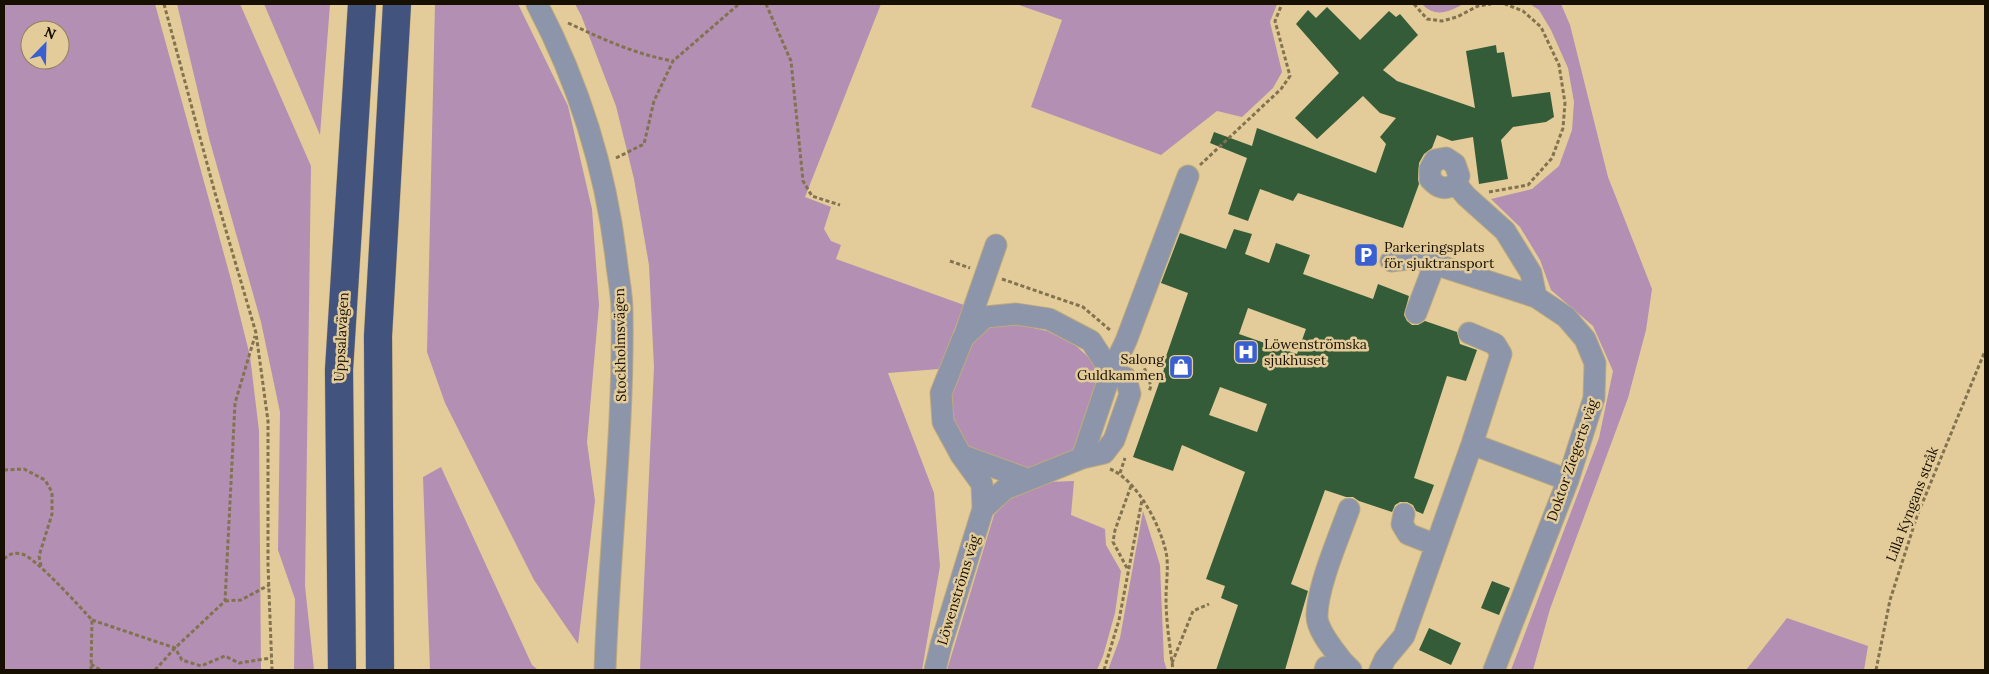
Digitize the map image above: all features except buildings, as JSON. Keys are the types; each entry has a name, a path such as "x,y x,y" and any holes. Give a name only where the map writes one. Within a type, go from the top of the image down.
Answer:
{"highway":[{"name":"Uppsalavägen","path":"342,670 339,370 362,4"},
{"path":"380,670 378,336 397,4"}],"street":[{"name":"Stockholmsvägen","path":"537,4 576,88 598,159 614,232 622,310 620,416 605,670"},
{"path":"983,509 1005,489 1028,478 1055,470 1082,458 1111,372 1130,333 1188,176"},
{"path":"1461,190 1505,231 1531,273 1536,297"},
{"path":"963,338 996,244"},
{"name":"Doktor Ziegerts väg","path":"1391,261 1416,258 1536,297 1566,317 1584,339 1595,363 1594,398 1568,480 1494,670"},
{"path":"1416,313 1435,264"},
{"name":"Löwenströms väg","path":"934,670 940,644 983,509 982,484 961,455 943,422 941,393 963,338 985,317 1016,314 1049,319 1091,341 1111,372"},
{"path":"1380,670 1385,658 1404,636 1472,444 1501,354 1494,344 1469,333"},
{"path":"1472,444 1568,480"},
{"path":"961,455 1028,478"},
{"path":"1340,668 1317,617 1322,585 1350,509"},
{"path":"1404,514 1402,524 1408,534 1436,545"}],"path":[{"path":"164,4 256,333 268,421 269,585 272,670"},
{"path":"611,160 644,144 654,101 673,60 739,4"},
{"path":"766,4 791,61 804,181 812,196 840,205"},
{"path":"1188,176 1282,89 1290,76 1275,21 1282,4"},
{"path":"1414,4 1427,19 1442,21 1457,17 1478,6 1491,4"},
{"path":"1461,190 1528,185 1552,158 1563,128 1565,103 1559,65 1541,27 1523,11 1504,4"},
{"path":"562,21 646,56 673,60"},
{"path":"224,601 235,403 256,333"},
{"name":"Lilla Kyngans stråk","path":"1876,670 1890,600 1917,516 1985,351"},
{"path":"1082,458 1120,473 1142,499 1160,529 1167,555 1166,600 1173,670"},
{"path":"4,470 24,470 45,480 52,492 52,514 38,556 41,567"},
{"path":"1128,569 1112,542 1131,486"},
{"path":"1104,670 1119,620 1142,499"},
{"path":"4,558 10,554 22,554 41,567 92,620 175,648 182,660 201,666 224,656 239,663 271,658"},
{"path":"155,670 224,601 240,600 269,585"},
{"path":"1172,664 1193,611 1209,604"},
{"path":"91,670 92,620"},
{"path":"91,664 100,670"}],"shaded area":[{"path":"4,4 155,4 230,276 250,356 259,431 261,670 4,670"},
{"path":"177,4 240,4 311,166 305,586 314,670 294,670 295,599 278,550 280,412 261,322 209,138"},
{"path":"264,4 330,4 320,135"},
{"path":"435,4 518,4 568,106 592,209 599,305 587,442 595,501 578,644 534,580 445,403 427,352"},
{"path":"575,4 881,4 805,197 831,207 824,229 831,241 841,245 836,259 964,305 939,369 888,373 934,493 940,566 922,670 640,670 654,367 649,265 634,179 616,106"},
{"path":"1016,4 1277,4 1270,22 1282,72 1273,88 1242,117 1217,111 1161,155 1031,107 1062,20"},
{"path":"1422,4 1463,4 1447,11 1437,12"},
{"path":"1530,4 1561,4 1570,25 1608,177 1652,289 1646,330 1628,398 1550,609 1533,670 1511,670 1599,438 1613,371 1593,326 1551,290 1540,260 1520,227 1491,199 1532,189 1559,166 1572,130 1574,102 1568,68 1551,30 1539,10"},
{"path":"992,325 1020,325 1047,331 1075,345 1095,363 1099,382 1078,446 1058,463 1031,472 965,449 951,424 948,398 969,341"},
{"path":"441,467 532,665 538,670 430,670 423,477"},
{"path":"1074,481 1071,515 1105,529 1106,545 1121,571 1115,613 1103,656 1097,670 947,670 994,515 1015,493 1047,482"},
{"path":"1143,511 1160,565 1164,661 1167,670 1108,670 1120,638"},
{"path":"1787,618 1868,646 1864,670 1746,670"}],"place":[{"name":"Parkeringsplats för sjuktransport","path":"1366,255"},
{"name":"Löwenströmska sjukhuset","path":"1246,352"},
{"name":"Salong Guldkammen","path":"1181,367"}]}
